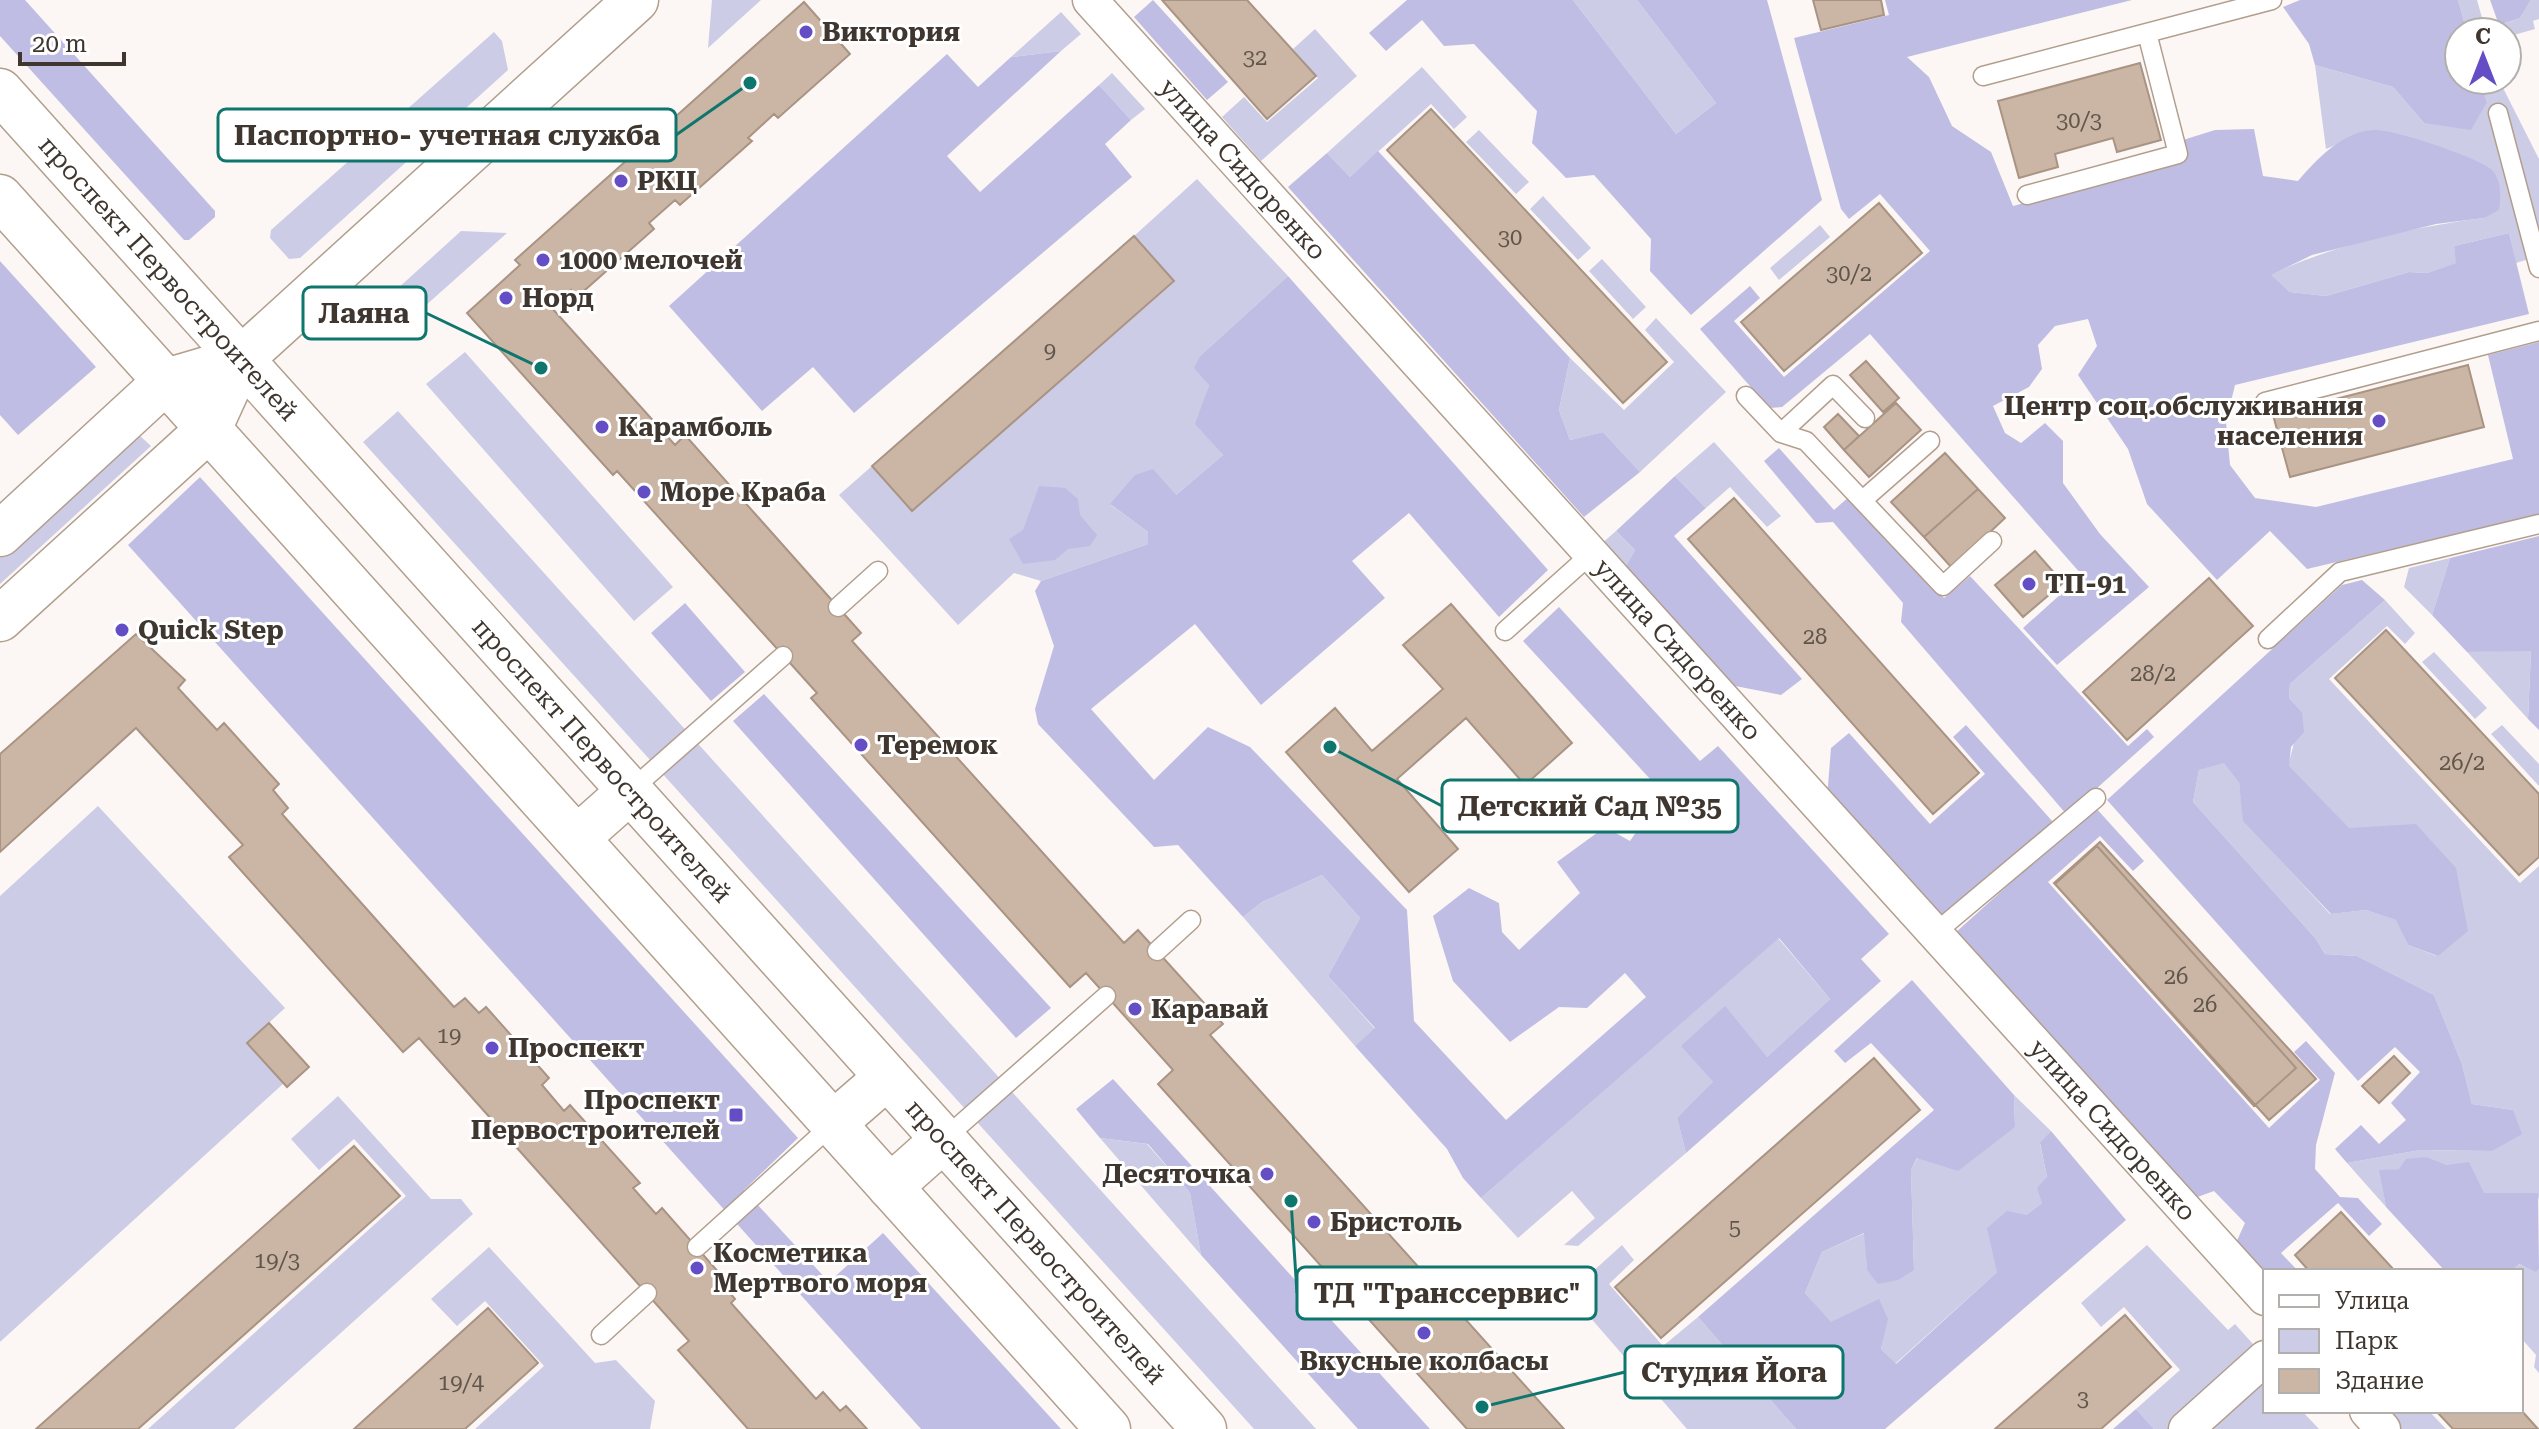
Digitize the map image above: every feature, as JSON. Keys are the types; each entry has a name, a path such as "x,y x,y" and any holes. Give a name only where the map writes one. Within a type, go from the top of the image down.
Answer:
{"main road":[{"path":"0,619 209,429 241,359 636,0"},
{"name":"проспект Первостроителей","path":"0,91 1204,1429"},
{"path":"0,197 1108,1429"},
{"path":"0,534 166,381 241,359"},
{"path":"577,838 630,791"},
{"path":"834,1123 887,1077"},
{"path":"890,1187 944,1139"}],"street":[{"name":"улица Сидоренко","path":"1090,0 2263,1296"},
{"path":"2186,1429 2263,1360"},
{"path":"2369,1413 2383,1429"}],"lane":[{"path":"1983,76 2272,0"},
{"path":"2027,195 2178,154 2147,33"},
{"path":"2498,113 2539,268"},
{"path":"2265,402 2539,331"},
{"path":"1781,433 1833,385 1865,418"},
{"path":"1746,396 1781,433 1806,441 1943,586 1992,541"},
{"path":"1864,499 1930,441"},
{"path":"2268,639 2340,572 2539,524"},
{"path":"1505,631 1591,554"},
{"path":"838,607 878,571"},
{"path":"630,791 783,656"},
{"path":"1935,933 2096,798"},
{"path":"1157,951 1191,920"},
{"path":"944,1139 1106,996"},
{"path":"697,1247 834,1123"},
{"path":"601,1335 647,1293"}],"green space":[{"path":"712,0 761,0 708,48"},
{"path":"1573,0 1637,0 1716,103 1676,134"},
{"path":"2458,0 2477,0 2482,16 2462,16"},
{"path":"2531,0 2539,0 2539,19 2533,21 2535,29 2523,32 2521,16"},
{"path":"1061,12 1081,34 1061,51 1011,57"},
{"path":"1315,29 1357,76 1261,161 1222,117 1244,97 1267,122 1318,78 1293,49"},
{"path":"494,32 502,41 508,70 300,258 289,259 270,238 271,230"},
{"path":"2315,65 2393,87 2424,123 2487,102 2485,96 2507,96 2539,159 2539,256 2516,263 2509,233 2454,246 2457,263 2427,273 2409,272 2326,296 2290,292 2270,275 2321,254 2375,238 2484,218 2373,130 2326,149"},
{"path":"1422,67 1467,117 1454,129 1431,104 1350,177 1327,153"},
{"path":"1112,73 1145,109 1131,120 1099,85"},
{"path":"1479,130 1529,182 1516,194 1466,142"},
{"path":"1197,179 1288,276 1200,356 1209,385 1196,424 1223,455 1176,495 1111,505 1148,532 1148,544 1041,581 1014,573 958,625 839,495 872,466 912,511 1174,282 1134,236"},
{"path":"1543,196 1591,248 1578,260 1530,209"},
{"path":"1820,225 1830,237 1779,280 1770,268"},
{"path":"461,231 507,233 406,323 385,300"},
{"path":"1602,259 1646,307 1633,319 1589,271"},
{"path":"1656,318 1726,392 1640,472 1603,432 1570,440 1559,410 1570,358 1624,410 1674,362 1645,330"},
{"path":"465,352 673,587 634,621 426,384"},
{"path":"398,411 1316,1429 1254,1429 363,442"},
{"path":"137,433 151,446 0,584 0,558"},
{"path":"1714,442 1781,516 1767,527 1730,487 1706,508 1675,476"},
{"path":"1616,531 1635,550 1623,571 1600,545"},
{"path":"2450,558 2432,615 2404,587 2409,568"},
{"path":"2385,600 2415,633 2405,644 2387,626 2329,679 2520,883 2539,866 2539,1200 2537,1193 2484,1193 2447,1165 2426,1157 2399,1169 2380,1171 2386,1207 2347,1163 2420,1150 2492,1151 2513,1110 2472,1104 2462,1064 2434,995 2357,956 2325,954 2316,939 2193,802 2199,770 2224,762 2239,783 2244,821 2330,914 2366,910 2397,920 2408,945 2437,956 2349,829 2288,766 2302,712 2289,698 2290,684"},
{"path":"2531,650 2528,719 2467,652"},
{"path":"2434,652 2487,708 2475,719 2422,662"},
{"path":"2502,725 2539,764 2539,786 2491,734"},
{"path":"98,806 285,1008 247,1043 284,1083 0,1342 0,896"},
{"path":"1322,875 1360,918 1328,976 1375,1029 1355,1046 1243,917 1262,902"},
{"path":"1778,938 1830,999 1767,1057 1681,1045 1714,1083 1677,1118 1686,1153 1578,1246 1564,1245 1595,1218 1572,1191 1518,1238 1481,1198"},
{"path":"2014,1095 2051,1131 2040,1144 2047,1177 2042,1203 2026,1215 1997,1272 1895,1364 1881,1349 1887,1319 1831,1323 1805,1293 1822,1252 1865,1233 1867,1270 1914,1270 1911,1170 1918,1157 2015,1127"},
{"path":"338,1096 431,1199 461,1199 473,1214 234,1429 148,1429 406,1196 354,1139 319,1170 291,1139"},
{"path":"1100,1138 1147,1144 1190,1193 1201,1255"},
{"path":"1622,1245 1634,1260 1609,1284 1663,1346 1698,1317 1796,1429 1687,1429 1569,1293"},
{"path":"2147,1245 2228,1330 2235,1324 2261,1353 2171,1429 2154,1429 2136,1409 2180,1370 2124,1307 2101,1327 2081,1303"},
{"path":"489,1247 595,1363 616,1360 655,1401 650,1429 475,1429 544,1366 485,1301 457,1326 431,1299"},
{"path":"2518,1264 2536,1271 2539,1269 2539,1373 2534,1367 2536,1355 2523,1340 2523,1269 2512,1269"},
{"path":"2263,1383 2263,1413 2304,1413 2319,1429 2210,1429"},
{"path":"2384,1413 2431,1413 2446,1429 2398,1429"}],"shaded area":[{"path":"0,0 25,0 215,211 215,217 189,240 184,240 0,36"},
{"path":"1153,0 1228,82 1207,100 1134,17"},
{"path":"1407,0 1573,0 1676,134 1716,103 1637,0 1767,0 1822,200 1691,315 1650,271 1651,239 1594,175 1566,178 1532,143 1537,111 1474,44 1444,46 1422,20 1386,51 1369,33"},
{"path":"1885,0 2132,0 1907,57 1929,77 1952,126 1991,152 2013,206 2186,159 2183,140 2215,130 2254,129 2263,176 2298,181 2341,141 2373,130 2434,144 2491,169 2499,183 2499,210 2484,218 2436,224 2312,255 2271,275 2290,292 2326,296 2409,272 2427,273 2456,263 2454,246 2509,233 2529,314 2235,385 2226,422 2230,465 2255,498 2316,507 2513,459 2488,355 2539,342 2539,514 2307,569 2270,531 2217,580 2147,504 2128,449 2078,375 2097,346 2088,319 2055,326 2038,345 2042,369 2029,387 1993,406 2005,433 2021,443 2045,423 2063,441 2063,483 2100,534 2149,587 2057,665 2023,628 2082,575 1870,334 1782,407 1769,408 1700,329 1750,286 1760,298 1734,321 1784,377 1930,251 1880,194 1849,219 1841,209 1794,38 1889,15"},
{"path":"2300,0 2458,0 2462,16 2443,16 2443,96 2485,96 2487,102 2471,130 2424,123 2393,87 2315,65 2309,44 2283,7"},
{"path":"2490,0 2531,0 2521,16 2496,16"},
{"path":"1061,51 947,156 980,192 1099,85 1131,120 1105,144 1132,177 854,413 813,367 762,411 669,306 947,54 978,87 1011,57"},
{"path":"1378,151 1570,358 1559,410 1570,440 1603,432 1640,472 1584,517 1288,187 1327,153 1350,177"},
{"path":"0,261 96,367 18,435 0,415"},
{"path":"1288,276 1548,570 1499,617 1409,513 1352,561 1385,598 1261,705 1195,624 1091,709 1154,780 1208,727 1250,747 1407,910 1414,1021 1506,1120 1646,997 1625,973 1587,1008 1559,1007 1510,1042 1453,981 1433,916 1469,888 1499,903 1502,932 1519,950 1580,893 1557,862 1605,827 1630,841 1663,793 1523,641 1559,607 1700,761 1718,746 1889,934 1861,959 1881,981 1686,1153 1677,1118 1713,1082 1681,1046 1725,1006 1767,1057 1830,999 1779,938 1481,1198 1463,1178 1447,1149 1355,1046 1375,1028 1328,976 1360,918 1322,875 1262,902 1243,917 1178,845 1154,847 1038,724 1035,709 1054,646 1035,591 1041,581 1148,544 1148,532 1110,504 1135,475 1153,469 1176,495 1223,455 1195,424 1209,385 1194,368 1200,356"},
{"path":"1779,448 1834,510 1850,496 1944,598 1970,576 2128,746 2147,729 2154,737 2067,815 1901,622 1903,603 1833,522 1816,523 1764,461"},
{"path":"1675,476 1706,508 1674,536 1802,679 1781,695 1725,684 1623,571 1635,550 1616,531"},
{"path":"200,477 798,1138 744,1190 829,1282 883,1233 1061,1429 921,1429 128,545"},
{"path":"1039,486 1065,488 1078,499 1080,515 1097,535 1090,546 1068,549 1055,560 1023,564 1009,539 1023,530"},
{"path":"2539,536 2539,730 2528,719 2531,651 2467,652 2432,615 2450,558"},
{"path":"2362,580 2385,600 2290,684 2289,698 2302,712 2304,732 2291,747 2289,766 2349,828 2416,824 2456,868 2468,931 2438,956 2408,945 2396,920 2366,910 2331,914 2243,821 2239,783 2224,763 2199,770 2193,802 2316,939 2325,954 2357,956 2434,995 2462,1064 2472,1104 2513,1110 2522,1134 2492,1151 2420,1150 2347,1163 2335,1149 2361,1125 2379,1144 2406,1120 2391,1103 2420,1072 2395,1047 2358,1081 2107,800 2342,585"},
{"path":"685,603 745,672 711,701 651,633"},
{"path":"764,694 1051,1008 1016,1038 733,721"},
{"path":"1966,725 2053,822 1936,922 1827,798 1831,748 1849,733 1930,824 1985,774 1953,737"},
{"path":"2095,807 2144,861 2133,871 2100,836 2048,882 2269,1128 2320,1080 2294,1052 2306,1041 2335,1073 2316,1145 2315,1169 2340,1197 2358,1198 2382,1224 2369,1236 2338,1203 2281,1253 2296,1269 2263,1269 2263,1280 2234,1247 2245,1223 2214,1191 2192,1199 1955,933"},
{"path":"1912,980 2014,1095 2015,1127 1958,1171 1917,1158 1911,1170 1914,1270 1898,1280 1878,1284 1867,1270 1864,1233 1822,1252 1805,1293 1831,1322 1879,1299 1888,1319 1881,1349 1896,1364 1997,1272 1987,1228 2007,1211 2026,1215 2042,1203 2037,1188 2047,1177 2040,1143 2051,1131 2126,1220 1885,1429 1796,1429 1698,1317 1934,1110 1871,1043 1845,1063 1834,1051"},
{"path":"1113,1079 1430,1429 1358,1429 1201,1255 1190,1193 1148,1144 1100,1138 1076,1109"},
{"path":"2427,1157 2447,1165 2469,1162 2484,1193 2538,1193 2539,1269 2536,1272 2519,1264 2513,1269 2443,1269 2386,1207 2379,1170 2399,1169 2406,1159"},
{"path":"2136,1409 2154,1429 2113,1429"}],"building":[{"path":"1162,0 1247,0 1316,76 1267,119"},
{"path":"1813,0 1881,0 1884,15 1821,30"},
{"path":"804,2 850,54 778,118 774,114 748,138 752,141 680,205 675,200 649,223 654,229 577,297 571,290 551,307 675,445 685,435 861,633 852,641 1124,943 1138,930 1223,1024 1210,1035 1564,1429 1467,1429 1158,1084 1173,1070 1086,973 1070,987 811,698 817,693 617,471 613,475 467,313 520,265 515,260"},
{"path":"2140,63 2161,140 2117,152 2113,138 2055,154 2058,167 2019,178 1998,101"},
{"path":"1431,109 1667,362 1623,403 1387,150"},
{"path":"1879,203 1922,253 1784,371 1741,322"},
{"path":"1134,236 1174,281 912,511 872,466"},
{"path":"1866,361 1899,398 1883,412 1850,375"},
{"name":"Центр соц.обслуживания населения","path":"2468,365 2484,427 2290,477 2273,415"},
{"path":"1896,403 1921,430 1869,477 1844,450"},
{"path":"1838,414 1859,436 1844,450 1824,427"},
{"path":"1945,453 1978,489 1924,537 1891,502"},
{"path":"1978,489 2005,518 1952,568 1924,537"},
{"path":"1734,498 1979,773 1933,814 1688,539"},
{"name":"ТП-91","path":"2035,551 2063,583 2023,617 1995,585"},
{"path":"2209,578 2253,626 2127,740 2083,692"},
{"path":"1451,604 1572,743 1525,785 1466,718 1397,779 1458,849 1409,892 1286,752 1335,708 1372,751 1443,689 1403,645"},
{"path":"2386,630 2539,794 2539,857 2519,875 2335,678"},
{"path":"136,634 185,680 178,688 217,730 224,723 279,784 273,790 288,808 282,814 454,1007 465,998 479,1013 486,1007 549,1078 542,1085 564,1111 570,1105 640,1183 633,1188 656,1214 662,1208 728,1283 724,1286 735,1299 731,1303 816,1399 823,1392 840,1411 846,1406 867,1429 748,1429 678,1350 689,1341 419,1038 403,1052 229,857 243,845 136,728 0,852 0,754"},
{"path":"2100,842 2316,1079 2269,1120 2054,883"},
{"path":"2097,846 2296,1068 2254,1106 2055,884"},
{"path":"269,1023 309,1067 287,1087 247,1043"},
{"path":"2394,1056 2410,1073 2379,1103 2362,1086"},
{"path":"1874,1058 1920,1110 1661,1338 1615,1287"},
{"path":"354,1146 400,1196 138,1429 36,1429"},
{"path":"2341,1212 2393,1269 2307,1269 2295,1255"},
{"path":"488,1308 538,1363 465,1429 354,1429"},
{"path":"2125,1315 2171,1367 2101,1429 1995,1429"},
{"path":"2523,1412 2538,1429 2453,1429 2438,1413"}],"place":[{"name":"Виктория","path":"806,32"},
{"name":"Паспортно- учетная служба","path":"750,83"},
{"name":"РКЦ","path":"621,181"},
{"name":"1000 мелочей","path":"543,260"},
{"name":"Норд","path":"506,298"},
{"name":"Лаяна","path":"541,368"},
{"name":"Центр соц.обслуживания населения","path":"2379,421"},
{"name":"Карамболь","path":"602,427"},
{"name":"Море Краба","path":"644,492"},
{"name":"ТП-91","path":"2029,584"},
{"name":"Quick Step","path":"122,630"},
{"name":"Теремок","path":"861,745"},
{"name":"Детский Сад №35","path":"1330,747"},
{"name":"Каравай","path":"1135,1009"},
{"name":"Проспект","path":"492,1048"},
{"name":"Проспект Первостроителей","path":"736,1115"},
{"name":"Десяточка","path":"1267,1174"},
{"name":"ТД \"Транссервис\"","path":"1291,1201"},
{"name":"Бристоль","path":"1314,1222"},
{"name":"Косметика Мертвого моря","path":"697,1268"},
{"name":"Вкусные колбасы","path":"1424,1333"},
{"name":"Студия Йога","path":"1482,1407"}]}
